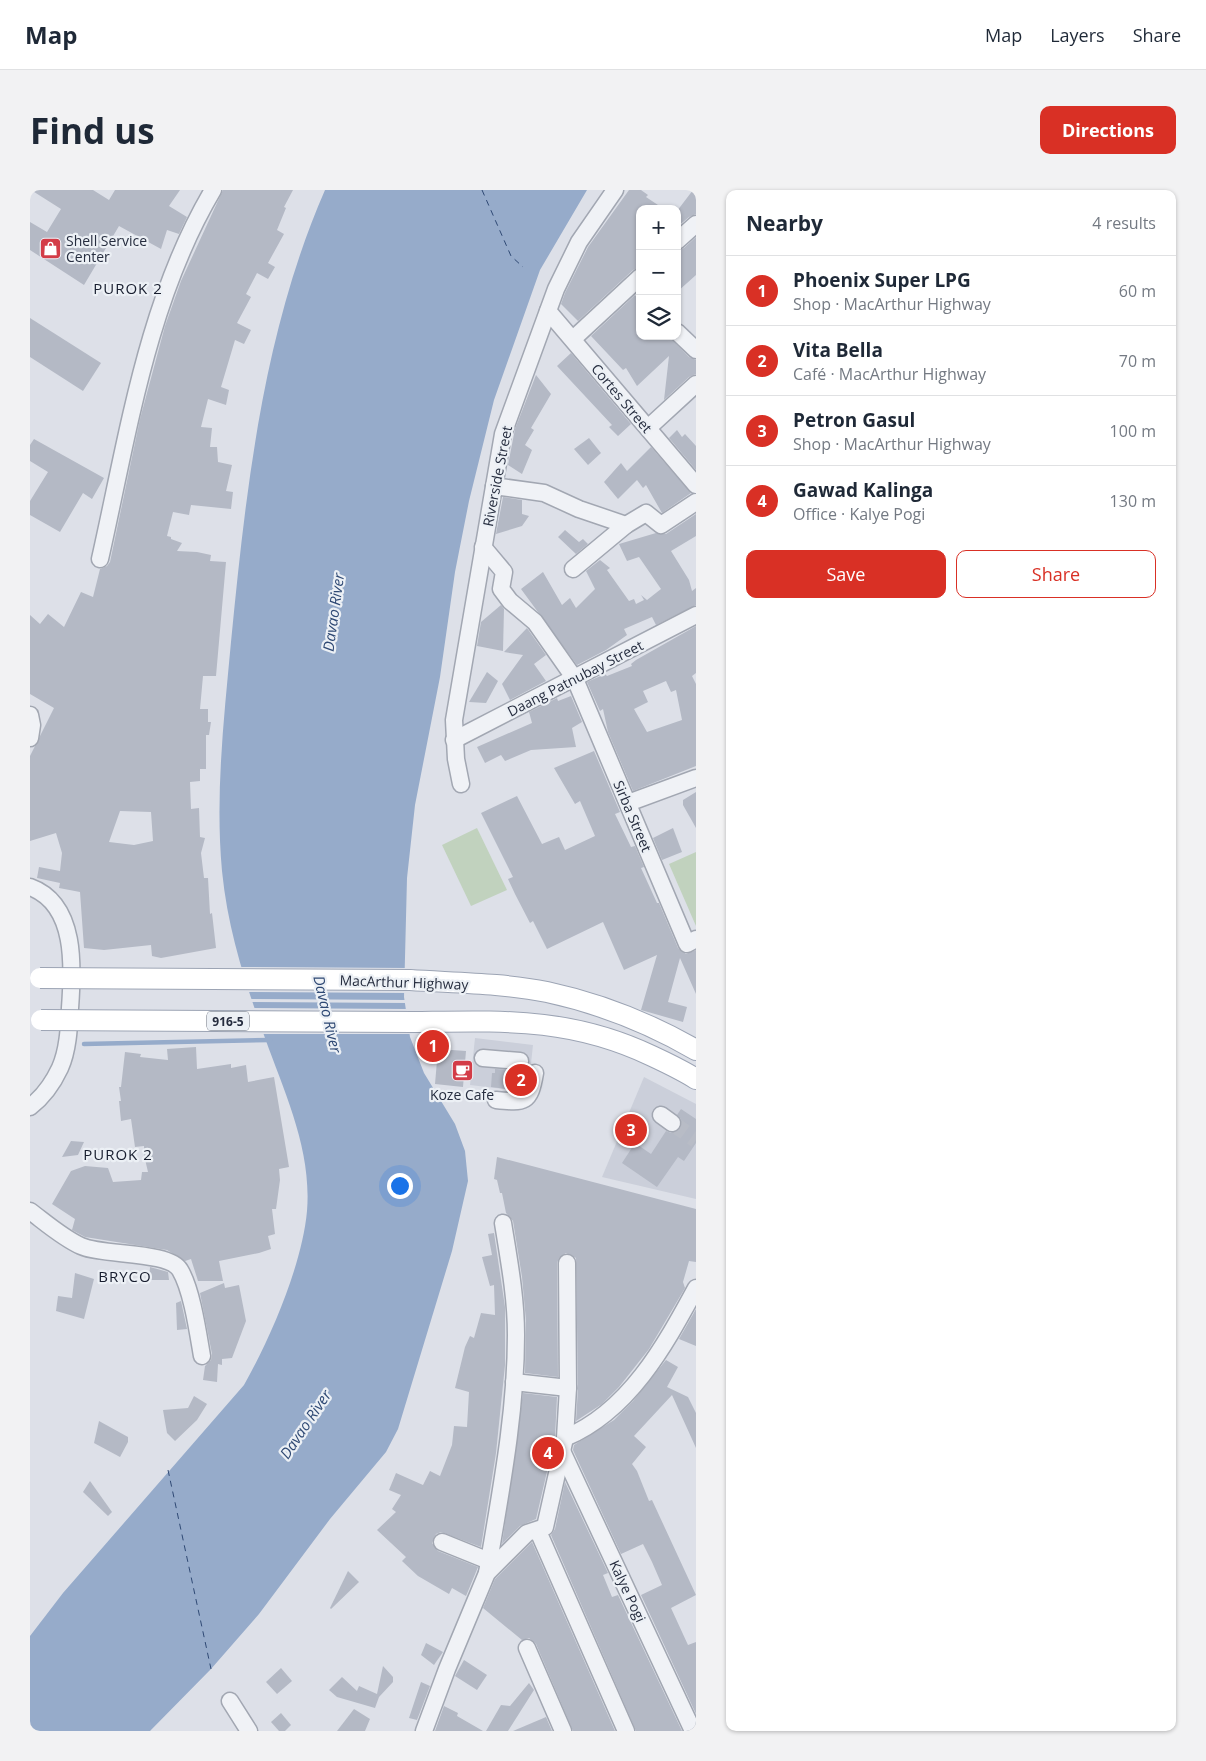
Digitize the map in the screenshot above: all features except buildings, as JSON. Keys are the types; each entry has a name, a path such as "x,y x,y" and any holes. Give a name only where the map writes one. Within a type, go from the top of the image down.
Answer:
{"main road":[{"name":"MacArthur Highway","path":"35,978 410,980 502,986 573,998 649,1026 696,1050"},
{"name":"916-5","path":"35,1020 521,1022 568,1027 603,1036 640,1050 696,1079"}],"street":[{"path":"100,559 146,355 176,266 213,190"},
{"name":"Riverside Street","path":"461,784 454,740 459,688 503,434 548,311 579,242 614,190"},
{"path":"681,237 696,224"},
{"path":"573,339 636,285"},
{"name":"Cortes Street","path":"548,311 696,485"},
{"path":"681,336 696,350"},
{"path":"648,428 696,384"},
{"path":"494,486 544,493 579,509 626,525"},
{"path":"573,569 626,525 646,513 660,525 696,502"},
{"name":"Sirba Street","path":"483,547 504,572 501,589 510,600 535,622 575,679 687,944 696,939"},
{"name":"Daang Patnubay Street","path":"454,740 695,617"},
{"path":"30,715 32,725 30,738"},
{"path":"628,803 696,778"},
{"path":"30,887 48,896 64,923 70,948 72,987 67,1038 60,1067 48,1088 30,1107"},
{"path":"483,1058 520,1061"},
{"path":"496,1100 518,1102 528,1098 532,1091 536,1073"},
{"path":"30,1211 81,1246 103,1253 170,1262 180,1270 195,1313 202,1356"},
{"path":"424,1731 488,1567 502,1486 514,1382 514,1295 503,1222"},
{"path":"488,1567 527,1533 538,1531 545,1527 563,1445 568,1388 567,1264"},
{"path":"563,1445 586,1430 608,1412 640,1380 696,1288"},
{"path":"514,1382 568,1388"},
{"name":"Kalye Pogi","path":"563,1445 693,1731"},
{"path":"538,1531 626,1731"},
{"path":"442,1542 488,1567"},
{"path":"527,1648 564,1731"},
{"path":"230,1701 249,1731"}],"shaded area":[{"path":"475,1038 533,1045 528,1092 470,1085"},
{"path":"644,1077 696,1104 696,1199 602,1177"}],"green space":[{"path":"477,828 507,890 471,906 442,845"},
{"path":"696,852 696,926 669,864"}],"water":[{"name":"Davao River","path":"325,190 587,190 540,270 494,400 469,501 455,572 440,677 415,805 407,878 404,997 410,1037 424,1073 455,1124 465,1151 468,1181 452,1251 398,1429 386,1452 330,1519 259,1614 211,1669 150,1731 30,1731 30,1636 63,1593 244,1385 265,1345 284,1300 304,1232 307,1211 307,1188 301,1144 288,1101 244,976 228,915 222,871 219,814 223,728 237,584 243,527 260,412 286,299 304,244"}],"pier":[{"path":"238,967 408,968 406,993 247,992"},
{"path":"249,999 407,1000 407,1003 250,1002"},
{"path":"252,1008 408,1009 412,1034 261,1034"}],"waterway":[{"path":"84,1044 270,1040"}],"ferry route":[{"path":"482,190 511,256 523,267"},
{"path":"168,1470 211,1669"}],"tunnel":[{"path":"672,1123 696,1140"}],"place":[{"name":"Shell Service Center","path":"50,248"},
{"name":"Phoenix Super LPG","path":"433,1046"},
{"name":"Koze Cafe","path":"462,1071"},
{"name":"Vita Bella","path":"521,1080"},
{"name":"Petron Gasul","path":"631,1130"},
{"name":"Gawad Kalinga","path":"548,1453"}],"district":[{"name":"PUROK 2","path":"128,288"},
{"name":"PUROK 2","path":"118,1154"},
{"name":"BRYCO","path":"125,1276"}]}
